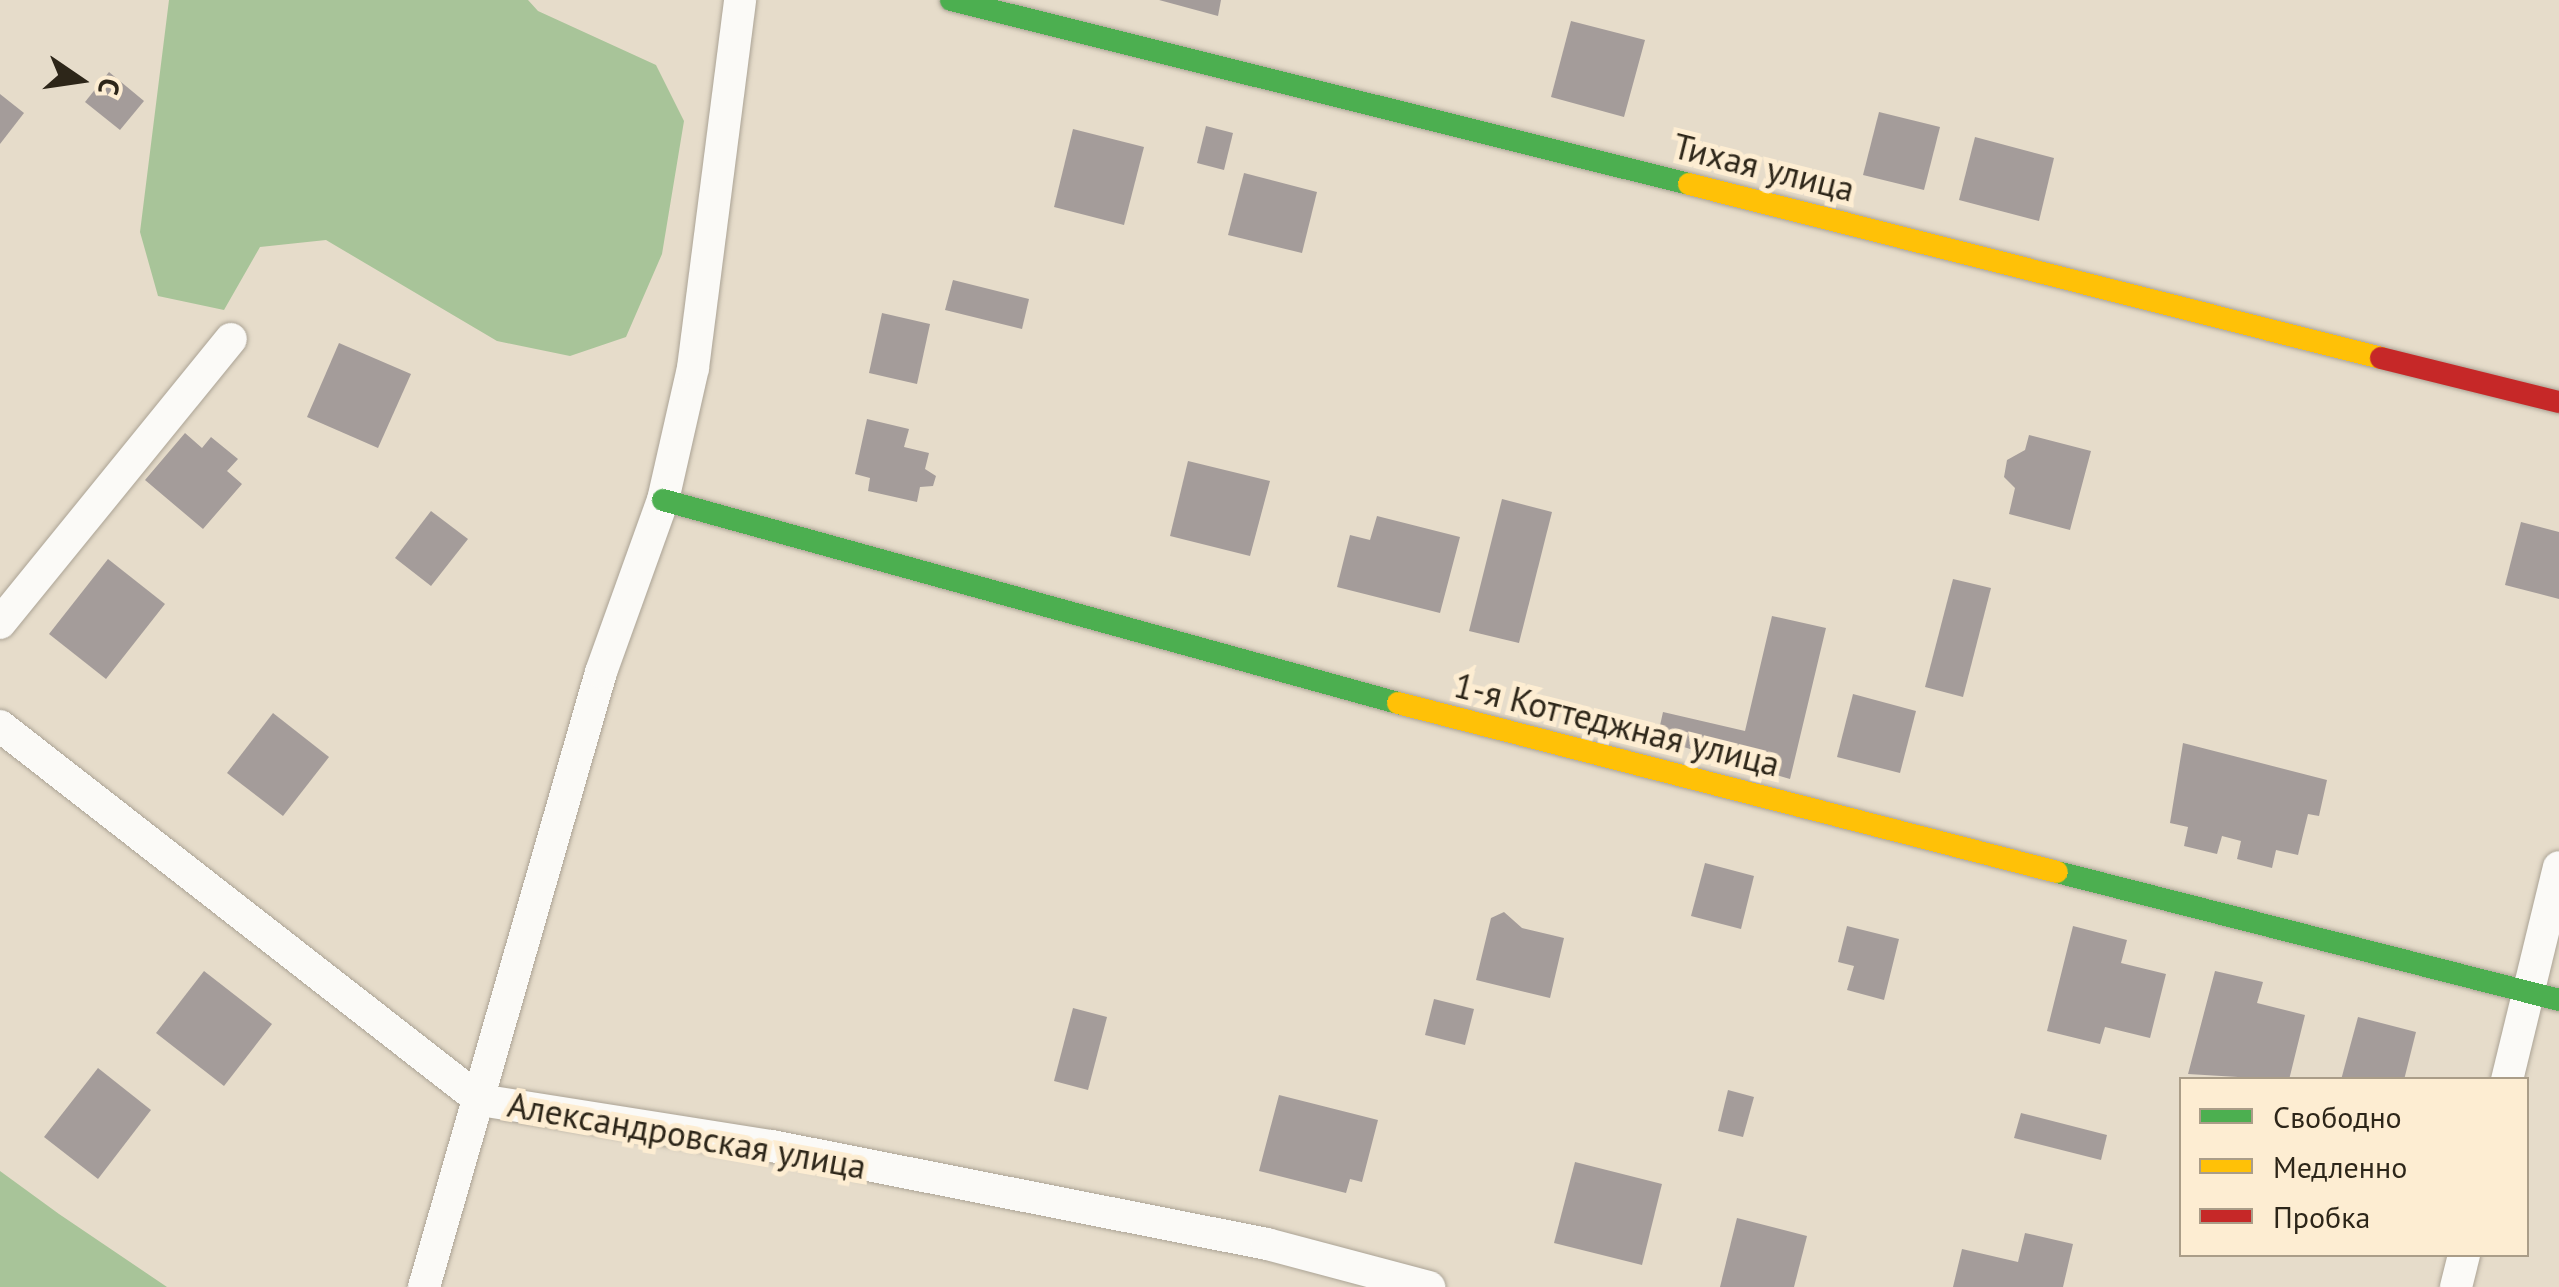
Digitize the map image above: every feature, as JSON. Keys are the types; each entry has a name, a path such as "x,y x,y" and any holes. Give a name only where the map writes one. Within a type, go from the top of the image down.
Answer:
{"street":[{"path":"424,1287 601,672 663,500 693,368 740,0"},
{"name":"Тихая улица","path":"951,0 2559,402"},
{"path":"0,623 231,339"},
{"name":"1-я Коттеджная улица","path":"663,500 1454,719 2544,996"},
{"name":"Александровская улица","path":"0,726 480,1100 792,1150 1267,1244 1429,1287"},
{"path":"2508,1077 2544,996 2559,867"},
{"path":"2456,1287 2463,1257"}],"green space":[{"path":"169,0 528,0 538,11 656,65 684,121 662,254 626,337 570,356 497,341 326,240 260,247 224,310 158,296 140,232"},
{"path":"0,1171 59,1214 167,1287 0,1287"}],"building":[{"path":"1159,0 1221,0 1218,16"},
{"path":"1571,21 1645,40 1624,117 1551,97"},
{"path":"109,72 144,101 120,130 85,102"},
{"path":"0,94 24,113 0,144"},
{"path":"1879,112 1940,127 1924,190 1863,175"},
{"path":"1206,126 1233,133 1224,170 1197,163"},
{"path":"1073,129 1144,147 1124,225 1054,207"},
{"path":"1975,137 2054,158 2039,221 1959,200"},
{"path":"1244,173 1317,192 1302,253 1228,235"},
{"path":"953,280 1029,299 1022,329 945,310"},
{"path":"882,313 930,324 917,384 869,373"},
{"path":"339,343 411,374 378,448 307,417"},
{"path":"867,419 909,429 904,447 929,453 925,469 936,476 933,486 920,487 917,502 868,491 870,478 855,474"},
{"path":"185,433 202,448 211,437 238,459 227,471 242,484 203,529 145,480"},
{"path":"2029,435 2091,451 2070,530 2009,514 2015,488 2004,477 2007,460 2025,450"},
{"path":"1188,461 1270,481 1250,556 1170,536"},
{"path":"1502,499 1552,512 1519,643 1469,631"},
{"path":"431,511 468,539 431,586 395,558"},
{"path":"1377,516 1460,537 1440,613 1337,587 1350,535 1370,540"},
{"path":"2521,522 2559,532 2559,599 2505,585"},
{"path":"108,559 165,604 106,679 49,634"},
{"path":"1953,579 1991,588 1963,697 1925,687"},
{"path":"1772,616 1826,628 1790,779 1657,739 1663,712 1745,731"},
{"path":"1853,694 1916,711 1900,773 1837,757"},
{"path":"273,713 329,757 283,816 227,773"},
{"path":"2183,743 2327,780 2319,816 2308,814 2298,855 2276,850 2272,868 2237,859 2241,841 2222,836 2217,854 2184,846 2188,827 2170,823"},
{"path":"1705,863 1754,876 1741,929 1691,916"},
{"path":"1504,912 1522,928 1564,938 1550,998 1476,980 1491,918"},
{"path":"1847,926 1899,939 1884,1000 1847,990 1854,966 1838,962"},
{"path":"2073,926 2127,940 2121,963 2166,974 2150,1038 2105,1027 2100,1044 2047,1031"},
{"path":"204,971 272,1024 224,1086 156,1033"},
{"path":"2215,971 2263,982 2257,1003 2305,1015 2290,1077 2188,1074"},
{"path":"1434,999 1474,1009 1465,1045 1425,1035"},
{"path":"1073,1008 1107,1017 1088,1090 1054,1081"},
{"path":"2358,1017 2416,1032 2405,1077 2342,1077"},
{"path":"98,1068 151,1110 98,1179 44,1137"},
{"path":"1728,1090 1754,1097 1743,1137 1718,1131"},
{"path":"1279,1095 1378,1120 1362,1182 1350,1179 1346,1193 1259,1171"},
{"path":"2021,1113 2107,1135 2101,1160 2014,1138"},
{"path":"1575,1162 1662,1184 1642,1265 1554,1243"},
{"path":"1737,1218 1807,1236 1794,1287 1720,1287"},
{"path":"2025,1233 2073,1244 2063,1287 1953,1287 1962,1249 2018,1262"}],"traffic: fast":[{"path":"951,0 1689,184"},
{"path":"663,500 1398,703"},
{"path":"2057,872 2559,1000"}],"traffic: slow":[{"path":"1689,184 2381,358"},
{"path":"1398,703 2057,872"}],"traffic: jam":[{"path":"2381,358 2559,402"}]}
